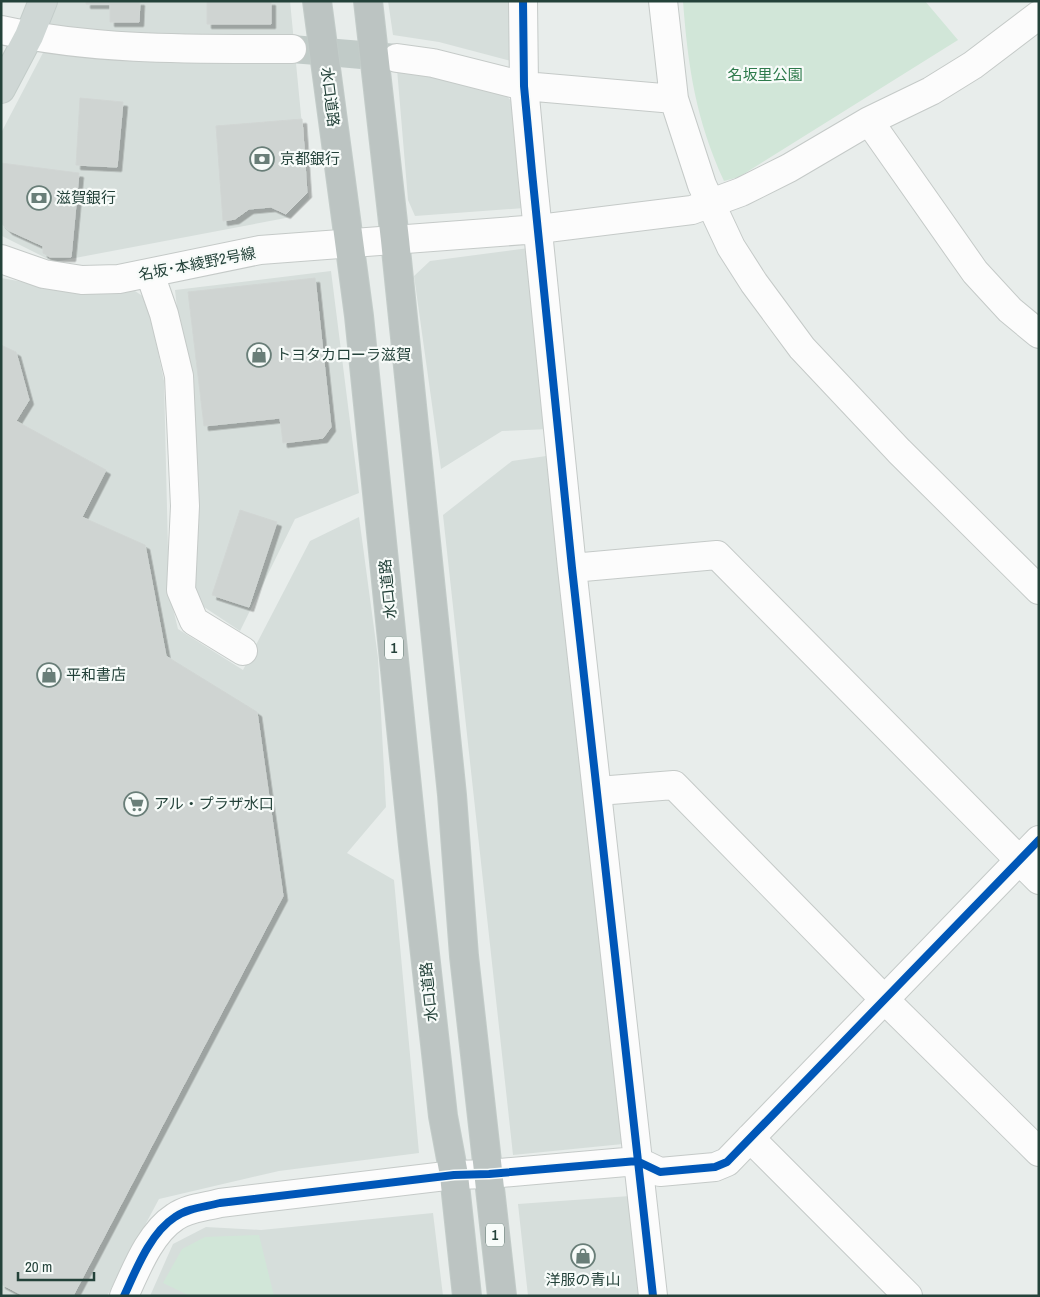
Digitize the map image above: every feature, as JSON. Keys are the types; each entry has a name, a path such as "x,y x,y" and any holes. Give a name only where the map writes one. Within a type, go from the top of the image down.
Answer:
{"highway":[{"name":"水口道路","path":"317,1 349,243 383,539 413,846 443,1116 454,1175 467,1296"},
{"name":"1","path":"368,1 395,240 452,795 464,956 502,1296"}],"main road":[{"path":"1,89 29,36 43,1"}],"street":[{"path":"523,1 524,86 572,568 653,1296"},
{"path":"663,1 674,99 702,185 731,248 754,283 802,348 899,452 1039,590"},
{"name":"名坂･本綾野2号線","path":"1,259 44,274 82,280 118,279 150,274 184,265 260,250 539,229 692,210 711,205 789,168 869,121 931,91 973,65 1039,15"},
{"path":"1,30 29,36 98,44 170,48 292,48"},
{"path":"397,58 433,63 524,86 674,99"},
{"path":"869,121 975,272 1010,310 1039,334"},
{"path":"150,274 164,314 179,376 185,506 181,590 194,621 243,651"},
{"path":"572,568 717,555 1039,880"},
{"path":"598,791 674,785 885,1000 1039,1152"},
{"path":"124,1296 151,1244 163,1226 176,1216 190,1210 220,1203 454,1175 489,1174 637,1161 660,1172 715,1167 727,1162 1039,840"},
{"path":"750,1138 908,1296"}],"shaded area":[{"path":"56,1 290,1 309,198 291,217 54,262 2,236 1,133 45,49 50,15"},
{"path":"388,1 510,1 511,61 439,42 393,35"},
{"path":"397,69 503,92 513,103 524,208 415,216 408,200"},
{"path":"529,248 549,429 502,431 441,469 414,276 430,261"},
{"path":"331,271 359,493 295,519 240,631 198,603 190,590 183,361 175,290"},
{"path":"1,278 52,287 119,292 135,291 147,299 164,381 169,592 178,629 243,670 310,541 359,517 378,658 386,807 347,853 394,880 419,1153 279,1171 159,1199 107,1296 1,1296"},
{"path":"553,455 623,1144 513,1155 443,515 512,461"},
{"path":"630,1196 641,1296 528,1296 518,1204"},
{"path":"433,1213 443,1296 150,1296 173,1244 206,1227 261,1230"}],"green space":[{"name":"名坂里公園","path":"683,1 925,1 958,40 739,177 724,181 706,137 700,115 691,71"},
{"path":"259,1235 274,1296 190,1296 163,1283 182,1249 205,1237"}],"building":[{"path":"86,1 140,1 139,22 110,22 110,4 86,4"},
{"path":"207,1 271,1 271,24 207,24"},
{"path":"80,98 123,102 117,167 76,165"},
{"name":"京都銀行","path":"302,119 307,193 286,214 271,207 249,209 235,219 223,221 216,126"},
{"name":"滋賀銀行","path":"1,163 79,173 71,257 50,257 43,253 43,246 8,230 1,223"},
{"name":"トヨタカローラ滋賀","path":"315,278 331,427 323,438 283,443 280,418 204,426 188,292"},
{"name":"アル・プラザ水口","path":"1,345 16,352 29,400 16,421 106,470 82,517 145,545 166,656 257,712 283,896 73,1296 24,1296 1,1284"},
{"path":"240,510 277,522 249,607 212,595"}],"tunnel":[{"path":"292,49 397,58"}],"cycle path":[{"path":"523,1 524,86 532,172 572,568 653,1296"},
{"path":"124,1296 151,1242 166,1224 180,1214 220,1203 454,1175 489,1174 637,1161 660,1172 715,1167 727,1162 1039,840"}],"place":[{"name":"京都銀行","path":"262,159"},
{"name":"滋賀銀行","path":"39,198"},
{"name":"トヨタカローラ滋賀","path":"259,355"},
{"name":"平和書店","path":"49,675"},
{"name":"アル・プラザ水口","path":"136,804"},
{"name":"洋服の青山","path":"583,1256"}]}
